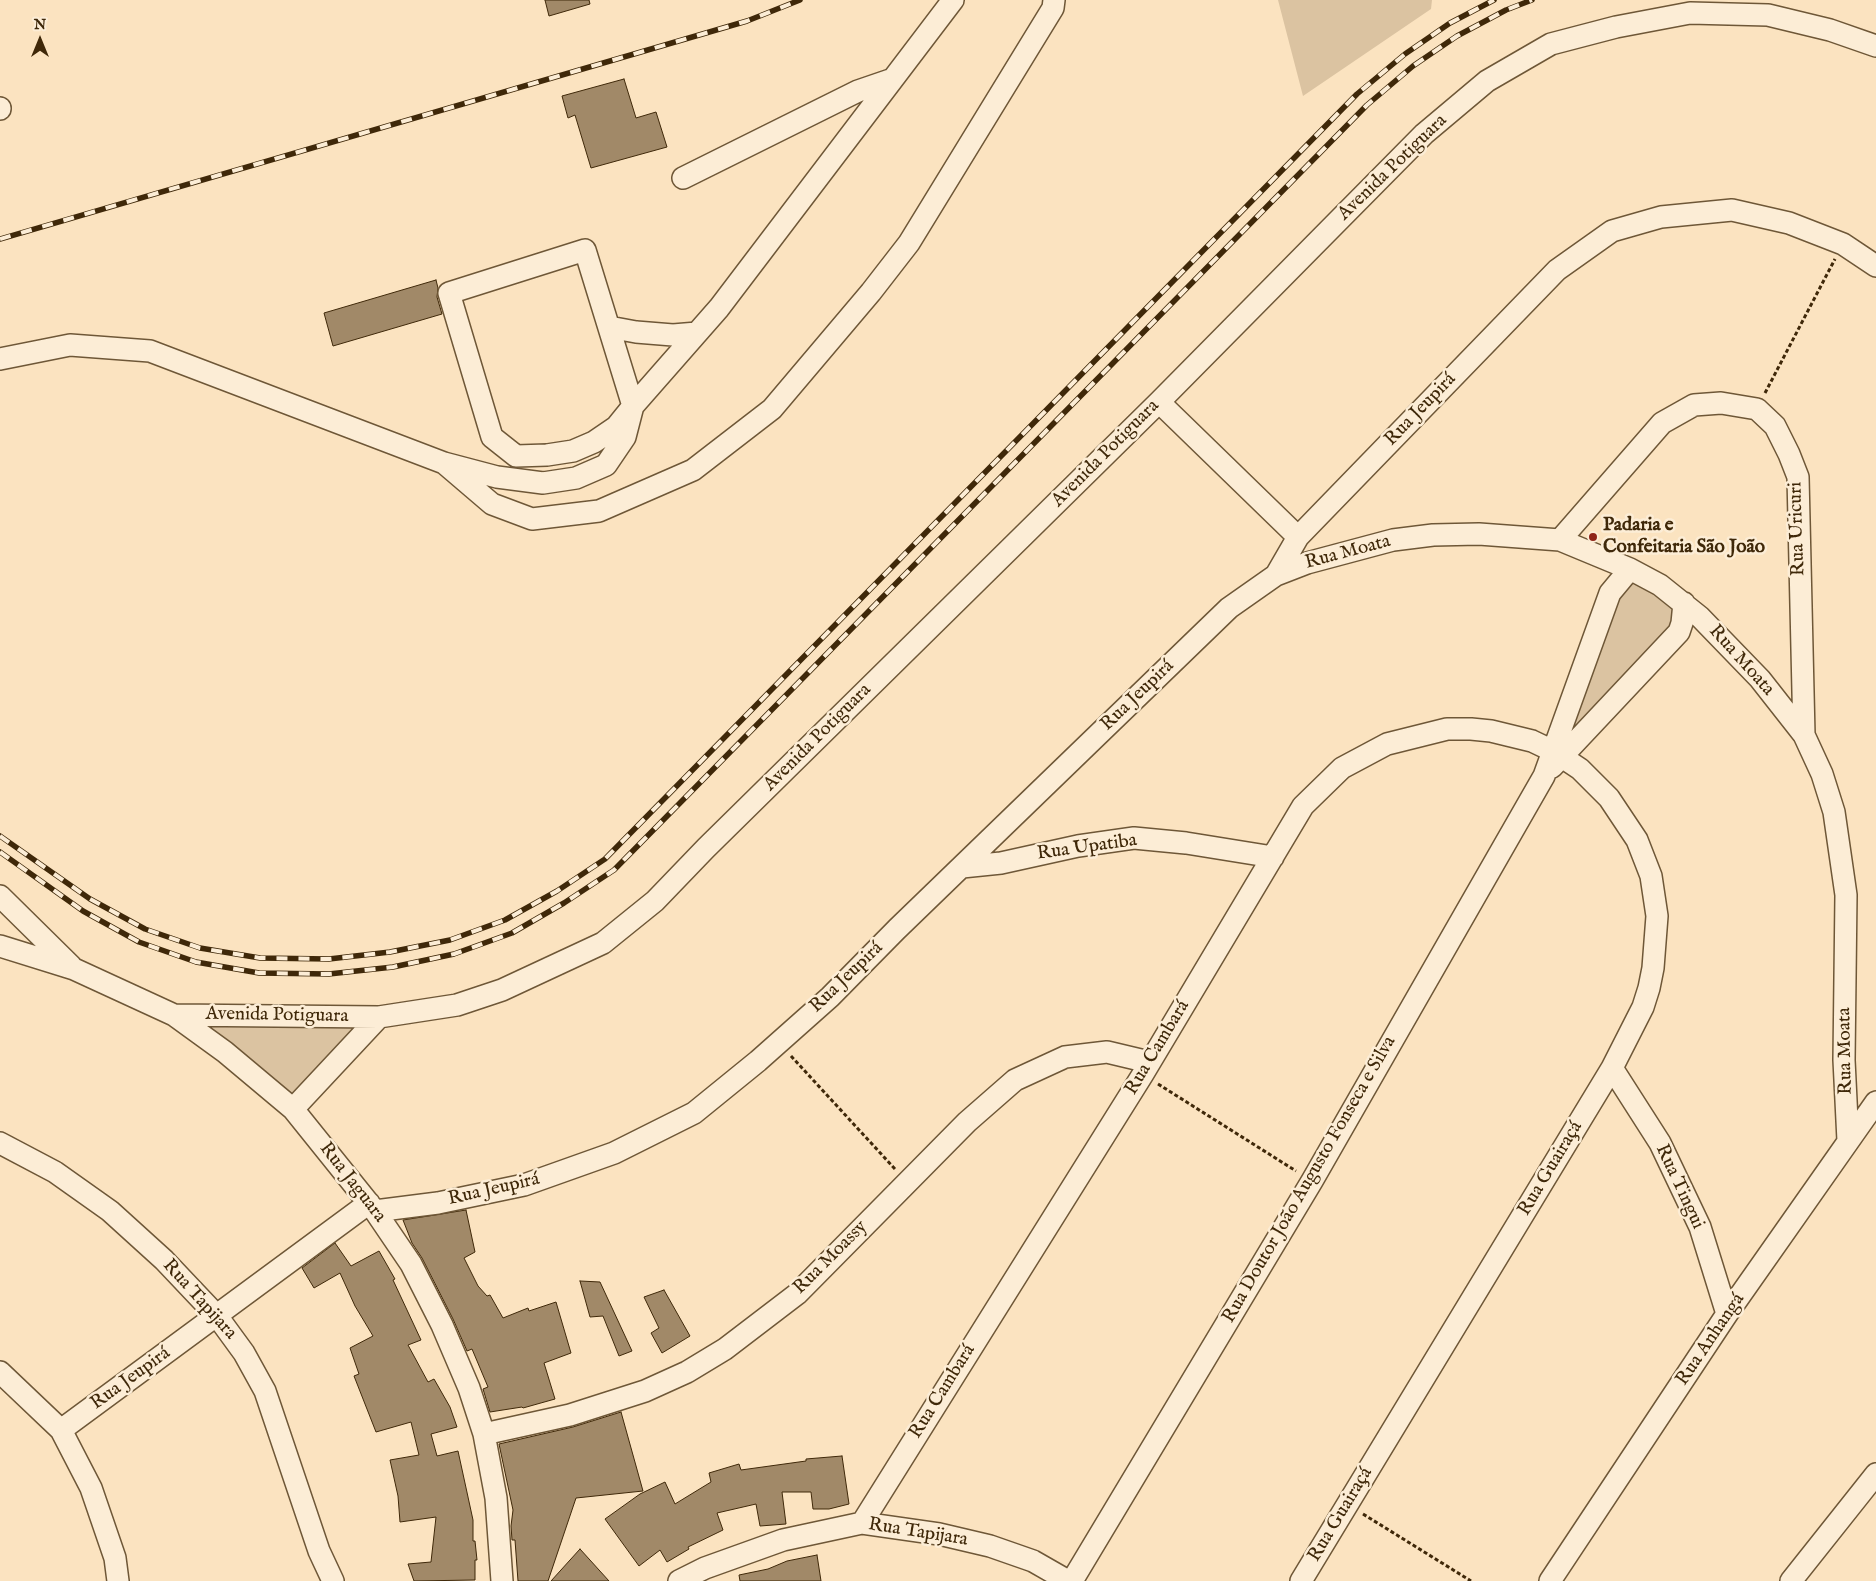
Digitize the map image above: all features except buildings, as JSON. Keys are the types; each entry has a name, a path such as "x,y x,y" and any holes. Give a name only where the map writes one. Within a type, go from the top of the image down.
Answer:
{"street":[{"path":"0,359 70,345 150,351 444,463 497,477 543,483 576,478 606,465 625,437 633,406 586,250 449,293 492,437 516,456 547,455 573,451 594,442 616,427 633,406 719,308 953,0"},
{"path":"444,463 492,504 532,519 599,511 693,470 772,409 871,292 909,243 1053,8 1054,0"},
{"name":"Avenida Potiguara","path":"174,1015 379,1018 457,1005 502,990 603,943 656,901 706,848 1159,402 1424,134 1487,81 1551,44 1616,27 1690,13 1768,15 1830,30 1876,46"},
{"path":"683,178 858,91 893,79"},
{"name":"Rua Jeupirá","path":"61,1430 217,1316 372,1207 438,1203 524,1186 614,1153 694,1113 830,997 962,866 1229,608 1276,575 1298,537 1557,270 1612,231 1661,217 1732,210 1789,223 1843,244 1876,266"},
{"path":"609,327 636,332 664,334 697,333"},
{"path":"1159,402 1298,537"},
{"path":"1560,540 1662,423 1694,405 1721,403 1756,409"},
{"name":"Rua Uricuri","path":"1756,409 1775,426 1798,477 1804,735"},
{"name":"Rua Moata","path":"1276,575 1306,563 1393,540 1433,535 1479,534 1560,540 1630,569 1660,586 1700,617 1760,679 1804,735 1822,774 1834,812 1846,895 1844,1060 1848,1141"},
{"name":"Rua Doutor João Augusto Fonseca e Silva","path":"1558,754 1610,593 1630,569"},
{"name":"Rua Doutor João Augusto Fonseca e Silva","path":"1070,1581 1312,1181 1544,776 1558,754 1679,632 1684,603"},
{"name":"Rua Cambará","path":"862,1523 1146,1068 1304,806 1342,768 1387,744 1446,729 1471,729 1509,735 1532,741 1558,754"},
{"name":"Rua Guairaçá","path":"1301,1581 1612,1068 1643,1007 1649,988 1653,968 1657,916 1655,897 1645,858 1637,840 1620,812 1580,769 1558,754"},
{"name":"Rua Upatiba","path":"962,866 1001,863 1078,846 1134,838 1186,843 1273,857"},
{"path":"1,900 74,969"},
{"name":"Rua Jaguara","path":"0,946 74,969 174,1015 225,1052 293,1108 372,1207 411,1264 442,1325 469,1388 484,1434 496,1498 502,1581"},
{"name":"Avenida Potiguara","path":"293,1108 379,1018"},
{"name":"Rua Moassy","path":"484,1434 570,1415 645,1391 687,1372 726,1348 797,1294 967,1122 1015,1080 1065,1056 1107,1052 1146,1068"},
{"name":"Rua Tingui","path":"1612,1068 1660,1143 1700,1227 1727,1314"},
{"name":"Rua Anhangá","path":"1550,1581 1727,1314 1876,1102"},
{"name":"Rua Tapijara","path":"0,1143 55,1172 110,1211 164,1260 217,1316 244,1353 265,1391 318,1552 334,1581"},
{"path":"0,1372 61,1430 91,1488 115,1558 118,1581"},
{"path":"1791,1581 1876,1474"},
{"name":"Rua Tapijara","path":"679,1581 705,1568 783,1540 862,1523 939,1534 990,1546 1033,1560 1070,1581"}],"path":[{"path":"1756,409 1843,244"},
{"path":"778,1043 907,1182"},
{"path":"1146,1068 1312,1181"},
{"path":"1348,1504 1470,1581"}],"shaded area":[{"path":"1278,0 1432,0 1431,9 1303,96"},
{"path":"1630,573 1680,603 1673,629 1562,744 1612,594"},
{"path":"198,1024 359,1026 289,1097"}],"railway":[{"path":"0,239 747,21 800,0"},
{"path":"0,836 90,899 145,929 200,948 260,958 329,959 390,952 450,940 505,920 557,891 605,859 1357,94 1405,54 1450,23 1494,0"},
{"path":"0,852 83,911 139,942 196,962 259,973 329,974 393,967 454,954 512,933 564,903 614,870 1367,105 1413,66 1457,36 1506,10 1532,0"}],"place":[{"name":"Padaria e Confeitaria São João","path":"1593,537"}]}
